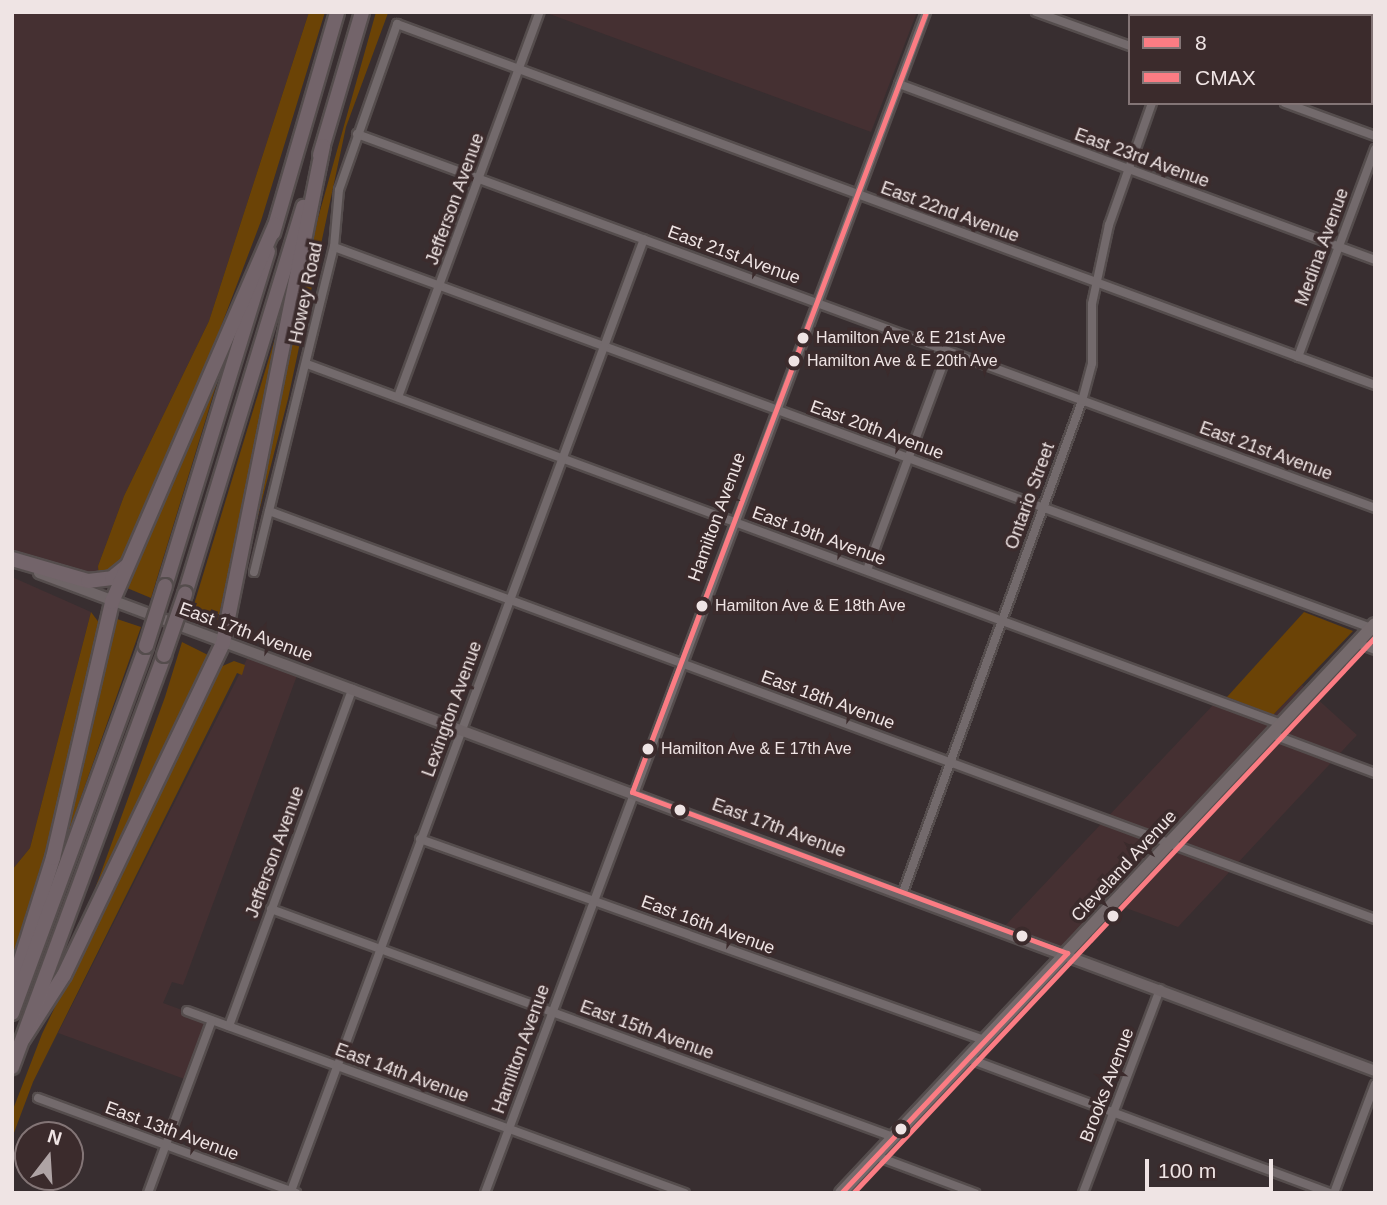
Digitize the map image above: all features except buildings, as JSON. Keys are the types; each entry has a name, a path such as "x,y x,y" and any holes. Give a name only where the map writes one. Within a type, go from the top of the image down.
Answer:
{"highway":[{"path":"12,1013 146,646 337,12"},
{"path":"12,1067 185,594 362,12"},
{"path":"23,1040 64,975 223,643 323,146"},
{"path":"12,988 53,858 112,602 275,225"},
{"path":"12,561 99,581 115,576 134,556"}],"main road":[{"name":"Cleveland Avenue","path":"841,1193 1373,626"}],"street":[{"name":"Jefferson Avenue","path":"398,397 540,12"},
{"name":"Hamilton Avenue","path":"485,1193 813,301 926,12"},
{"path":"1036,12 1128,45"},
{"name":"East 22nd Avenue","path":"397,24 1375,385"},
{"name":"Howey Road","path":"254,572 334,247 340,190 357,134 397,24"},
{"name":"East 23rd Avenue","path":"899,84 1375,260"},
{"name":"Ontario Street","path":"903,891 1082,401 1092,363 1096,283 1127,169 1151,105"},
{"path":"1290,105 1375,136"},
{"name":"East 21st Avenue","path":"357,134 1375,508"},
{"name":"Medina Avenue","path":"1298,357 1375,149"},
{"name":"Lexington Avenue","path":"294,1192 420,839 644,239"},
{"name":"East 20th Avenue","path":"334,247 1043,508 1373,626"},
{"path":"867,570 948,351"},
{"name":"East 19th Avenue","path":"307,364 1001,620 1276,729 1375,773"},
{"name":"East 18th Avenue","path":"270,511 1375,919"},
{"name":"East 17th Avenue","path":"12,561 112,602 903,891 1375,1071"},
{"path":"1357,643 1375,650"},
{"name":"Jefferson Avenue","path":"229,1026 352,689"},
{"name":"East 16th Avenue","path":"420,839 984,1040"},
{"name":"East 15th Avenue","path":"271,909 893,1137"},
{"name":"Brooks Avenue","path":"1083,1193 1160,989"},
{"name":"East 14th Avenue","path":"187,1011 685,1193"},
{"path":"148,1193 212,1020"},
{"path":"967,1058 1332,1193 1375,1084"},
{"name":"East 13th Avenue","path":"38,1098 294,1192"},
{"path":"876,1156 955,1189 975,1193"}],"shaded area":[{"path":"12,12 309,12 209,321 124,496 98,566 99,581 12,559"},
{"path":"309,12 325,12 261,221 134,556 99,581 98,566 124,496 209,321"},
{"path":"376,12 406,12 388,13 346,127 288,399 231,621 318,218"},
{"path":"544,12 917,12 871,132"},
{"path":"290,289 272,373 218,620 192,611"},
{"path":"236,320 212,399 151,598 127,588"},
{"path":"12,577 91,612 30,848 12,870"},
{"path":"91,612 100,624 47,854 12,968 12,870 30,848"},
{"path":"1304,612 1353,631 1273,715 1227,697"},
{"path":"117,619 141,627 50,885 63,837"},
{"path":"182,642 208,655 84,919 165,697"},
{"path":"250,653 299,670 183,985 172,982 163,1003 212,1021 190,1081 58,1033"},
{"path":"234,661 245,665 242,675 237,673 33,1082 18,1121 14,1121 12,1138 12,1112 42,1034 218,668"},
{"path":"1302,685 1357,735 1178,927 1112,903 1067,953 1002,929 1214,704 1227,697 1273,715"}],"transit line":[{"name":"8","path":"632,792 926,12"},
{"name":"CMAX","path":"853,1193 1375,637"},
{"name":"8","path":"632,792 1067,953"},
{"name":"8","path":"841,1193 1067,953"}],"place":[{"name":"Hamilton Ave & E 21st Ave","path":"803,338"},
{"name":"Hamilton Ave & E 20th Ave","path":"794,361"},
{"name":"Hamilton Ave & E 18th Ave","path":"702,606"},
{"name":"Hamilton Ave & E 17th Ave","path":"648,749"}]}
